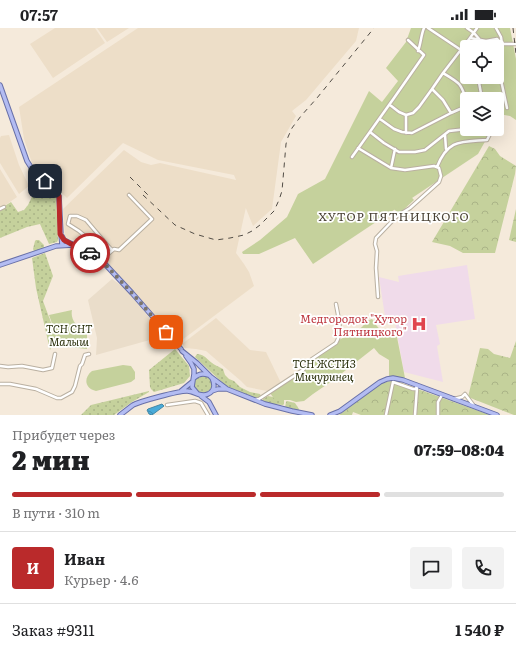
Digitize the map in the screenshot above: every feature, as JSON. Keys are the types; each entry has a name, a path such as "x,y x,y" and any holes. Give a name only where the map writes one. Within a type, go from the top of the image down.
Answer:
{"main road":[{"path":"0,85 26,161 34,172 53,187 59,196 60,240 56,246"},
{"path":"60,234 64,240 83,248 101,260 182,350 193,366 194,374 192,387 195,392 207,400 216,415"},
{"path":"60,234 62,245"},
{"path":"0,265 56,246 73,245"},
{"path":"182,350 210,376 227,388 278,408 312,415"},
{"path":"179,392 201,374 210,376 213,380 214,386 210,397 212,407"},
{"path":"330,415 340,411 374,386 387,379 393,378 403,380 498,415"},
{"path":"121,415 133,405 179,392 189,391 199,395 206,395 218,389 227,388"}],"street":[{"path":"418,51 424,28"},
{"path":"428,28 460,49"},
{"path":"467,28 480,40"},
{"path":"477,28 470,38 480,40"},
{"path":"496,28 501,40"},
{"path":"352,157 424,55 408,40"},
{"path":"504,44 516,44"},
{"path":"390,105 406,115 413,113 460,51"},
{"path":"443,73 459,82 464,92"},
{"path":"501,84 507,108"},
{"path":"432,89 443,100 451,113"},
{"path":"380,119 394,129 406,133 412,133 460,109"},
{"path":"406,115 406,133"},
{"path":"370,132 399,152 415,152 425,150 450,131 460,130"},
{"path":"444,135 446,149"},
{"path":"378,297 376,268 377,251 375,244 376,238 398,216 410,208 439,182 441,176 438,167 440,159 446,149 457,143 487,140 488,136"},
{"path":"358,148 390,168 405,170 434,166 438,167"},
{"path":"390,168 395,149"},
{"path":"101,260 112,250 119,250 152,218 128,195"},
{"path":"0,209 4,206"},
{"path":"108,246 98,248 79,231 68,224 70,216 77,216 86,220 112,250"},
{"path":"255,400 259,399 303,370 312,359 336,343 340,326 336,304"},
{"path":"0,366 22,366 43,370 52,368 55,354"},
{"path":"0,384 29,387 57,398 61,398 72,392 80,366 85,355 89,354"},
{"path":"386,415 393,382 413,389 416,389 417,385"},
{"path":"415,415 417,385"},
{"path":"454,399 462,397 464,394 475,407"},
{"path":"195,400 199,395"},
{"path":"438,415 438,402 442,395"},
{"path":"167,405 195,400 201,403 208,415"}],"shaded area":[{"path":"55,28 95,28 105,43 53,78 30,44"},
{"path":"97,28 129,28 107,42"},
{"path":"138,28 359,28 356,41 306,100 292,111 296,116 281,142 272,209 253,226 246,208 236,253 249,272 254,286 178,343 123,280 91,248 79,240 65,239 63,209 124,150 141,162 151,165 160,163 236,180 234,175 158,160 123,143 67,198 33,166 24,139 19,107"},
{"path":"9,135 19,165 29,186 19,194 0,163 0,138 1,136"},
{"path":"0,169 17,197 0,209"},
{"name":"Медгородок \"Хутор Пятницкого\"","path":"467,265 475,319 436,325 440,344 437,346 443,382 404,372 395,322 386,323 379,277 399,282 398,276"},
{"path":"112,279 126,289 164,336 96,355 97,338 88,300"},
{"path":"216,318 250,350 266,352 281,383 267,391 247,387 206,351 185,348 182,344"}],"green space":[{"path":"411,28 510,28 516,59 516,120 510,116 504,115 504,92 460,92 460,136 488,136 478,154 313,264 295,238 259,254 243,254 242,252 260,240 287,217 298,194 325,179 369,91 382,102 398,81 386,68 406,42"},
{"path":"489,146 495,149 500,156 516,166 495,253 463,253 450,246 432,242"},
{"path":"40,182 49,186 56,195 57,242 49,244 40,224 27,227 0,238 0,209 11,202 18,212 24,210"},
{"path":"405,190 414,200 399,214 385,200"},
{"path":"516,209 516,242 509,240"},
{"path":"36,240 39,240 44,245 44,248 34,251 33,249"},
{"path":"45,253 53,276 43,301 56,336 50,350 36,288 32,258"},
{"name":"ТСН СНТ Малыш","path":"72,310 72,316 76,325 83,332 87,331 87,349 60,346 49,315"},
{"name":"ТСН ЖСТИЗ Мичуринец","path":"372,319 381,330 396,332 405,378 389,376 389,360 379,354 374,348 304,401 296,402 290,400 275,400 270,393 304,371 313,359 339,340 362,327 367,321"},
{"path":"516,341 516,415 514,415 468,397 480,348 488,349 494,354 510,358"},
{"path":"175,349 189,366 190,376 184,383 154,392 150,387 149,370"},
{"path":"197,354 203,355 214,365 223,369 225,375 240,387 250,392 260,394 261,396 256,398 226,386 195,357"},
{"path":"123,365 131,366 135,372 135,379 131,382 96,391 89,388 86,383 87,377 92,371"},
{"path":"203,375 209,378 212,384 209,390 203,393 197,390 194,384 197,378"},
{"path":"391,381 398,382 490,415 361,415 353,412 352,415 339,415 382,383"},
{"path":"149,391 114,415 81,415 91,405"},
{"path":"268,396 278,398 280,400 283,399 284,404 265,403 263,399"},
{"path":"287,401 295,403 299,409 298,411 285,408"}],"water":[{"path":"162,404 164,406 152,415 149,414 148,409"}],"railway":[{"path":"143,195 175,225 195,234 216,240 244,235 252,231 274,211 279,200 282,191 286,144 292,128 374,28"},
{"path":"513,28 516,54"},
{"path":"130,177 149,196"}],"way so far":[{"path":"90,253 104,263 166,332"}],"place":[{"name":"Медгородок \"Хутор Пятницкого\"","path":"419,324"}],"district":[{"name":"ХУТОР ПЯТНИЦКОГО","path":"394,216"}],"route":[{"path":"45,181 57,191 59,196 60,234 64,240 83,248 90,253"}]}
